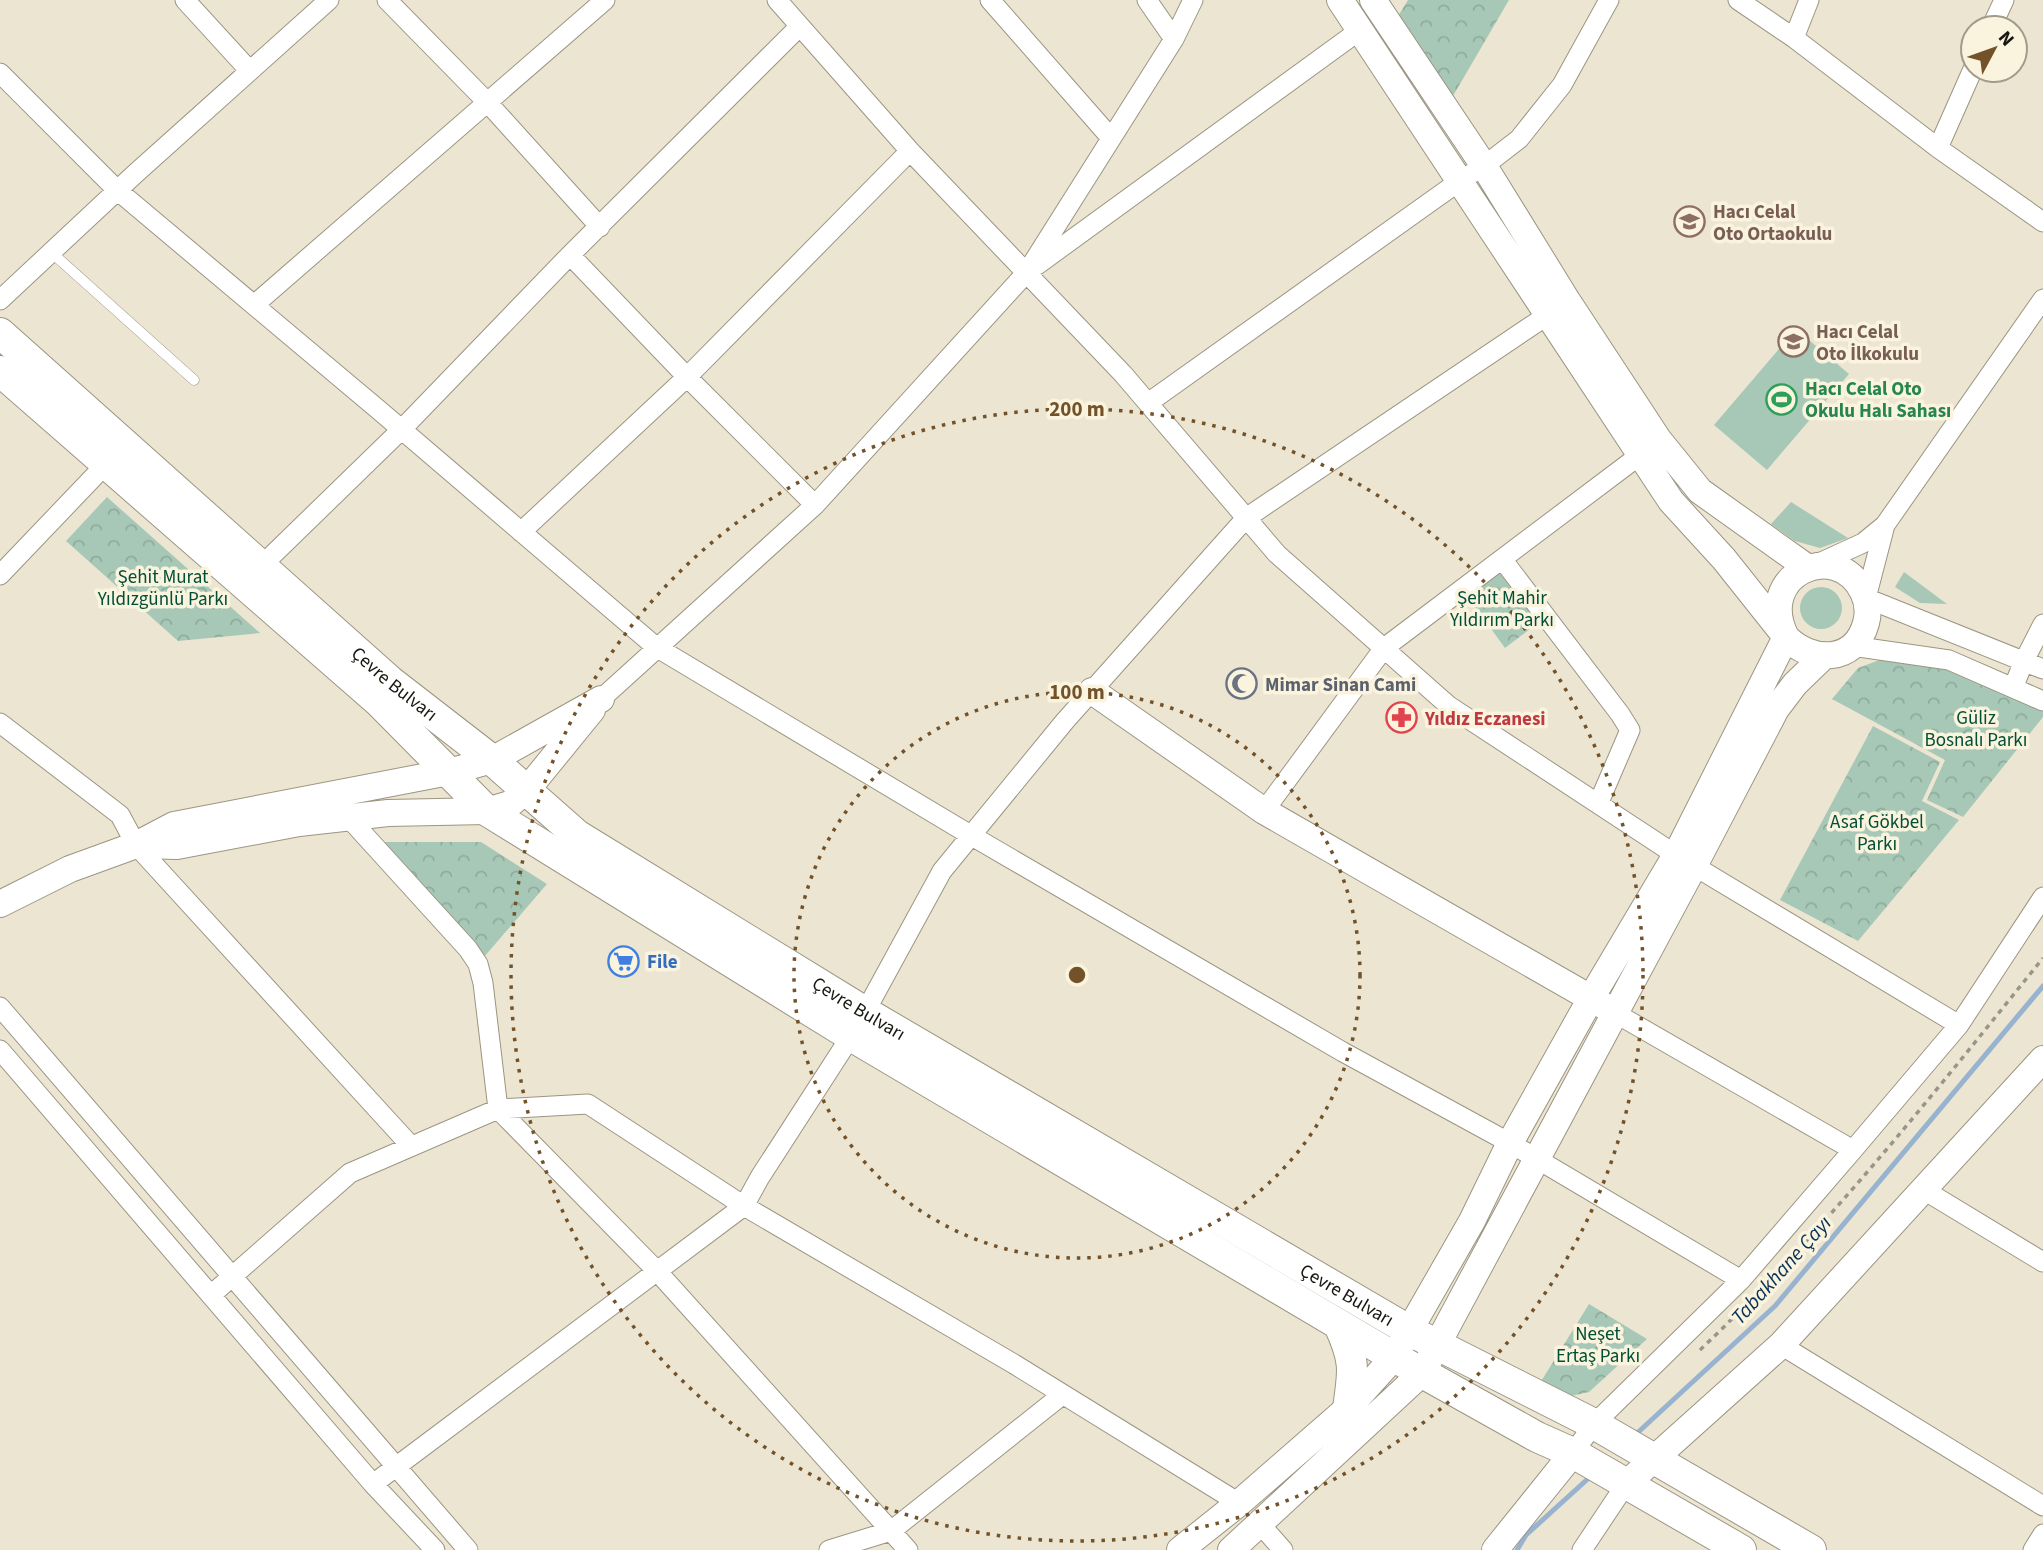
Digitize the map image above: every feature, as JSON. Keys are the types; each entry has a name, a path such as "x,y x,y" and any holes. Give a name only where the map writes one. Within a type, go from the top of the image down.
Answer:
{"main road":[{"path":"1340,0 1671,500 1724,559 1786,637 1796,648 1824,656 1839,653 1852,646 1861,636 1868,611 1860,585 1850,574 1822,565 1795,574 1779,597 1779,625 1786,637"},
{"path":"1373,0 1484,166 1568,302 1658,439 1700,491 1808,568"},
{"name":"Çevre Bulvarı","path":"0,333 253,575 487,811 858,1024 1410,1331 1625,1442 1811,1550"},
{"name":"Çevre Bulvarı","path":"0,371 106,464 492,760 577,835 858,1024 1339,1325 1536,1437 1599,1468 1741,1550"},
{"path":"1230,1550 1422,1373 1615,1013 1786,637"},
{"path":"1180,1550 1239,1503 1348,1408 1394,1357 1472,1221 1510,1143 1591,998 1685,860 1776,709 1795,684 1824,656"},
{"path":"1092,691 1264,811 1615,1013"},
{"path":"0,904 70,869 136,845 174,825 449,772 492,760 601,699"},
{"path":"136,845 177,846 299,822 388,813 487,811 509,804 526,791 601,699"},
{"path":"1495,1550 1599,1468 1625,1442 1781,1345 2043,1059"},
{"path":"1339,1325 1351,1353 1353,1378 1348,1408"},
{"path":"1239,1503 1260,1524"}],"street":[{"path":"185,0 249,70"},
{"path":"0,300 117,190 329,0"},
{"path":"387,0 488,103 600,227"},
{"path":"254,305 605,0"},
{"path":"777,0 910,151 1148,403 1277,554 1449,706 1685,860 1959,1025"},
{"path":"990,0 1111,138"},
{"path":"1147,0 1174,39"},
{"path":"601,699 815,505 1027,272 1174,39 1193,0"},
{"path":"1148,403 1519,139 1562,85 1609,0"},
{"path":"1738,0 1794,38 1938,148 2043,222"},
{"path":"1794,38 1809,0"},
{"path":"253,575 402,429 570,255 800,26"},
{"path":"1027,272 1360,30"},
{"path":"0,73 117,190 656,647 972,836 1343,1052 1510,1143 1741,1280"},
{"path":"1938,148 1966,84"},
{"path":"522,532 687,377 910,151"},
{"path":"570,255 815,505"},
{"path":"1808,568 1863,544 1885,525 2043,299"},
{"path":"373,1484 744,1206 858,1024 943,871 1092,691 1246,518 1549,314"},
{"path":"1264,811 1384,648 1640,455"},
{"path":"0,575 106,464"},
{"path":"1885,525 1866,598 2043,669"},
{"path":"1502,559 1630,730 1599,802"},
{"path":"2013,688 2043,624"},
{"path":"1852,646 1949,660 2043,701"},
{"path":"0,723 120,815 136,845 411,1146"},
{"path":"348,817 468,949 478,964 483,983 498,1109 656,1270 908,1550"},
{"path":"1582,1550 1599,1468 1625,1442 1741,1280 1959,1025 2043,897"},
{"path":"0,1007 468,1550"},
{"path":"1615,1013 1853,1150"},
{"path":"0,1050 373,1484 435,1550"},
{"path":"211,1295 349,1172 498,1109 588,1104 744,1206 1002,1357 1239,1503"},
{"path":"1924,1190 2043,1262"},
{"path":"1781,1345 2043,1506"},
{"path":"829,1550 891,1531 1062,1395"},
{"path":"1260,1524 1283,1550"},
{"path":"2033,1550 2043,1534"}],"lane":[{"path":"51,252 194,380"}],"green space":[{"path":"1408,0 1509,0 1450,101 1395,21"},
{"name":"Hacı Celal Oto Okulu Halı Sahası","path":"1796,329 1849,374 1767,470 1714,425"},
{"name":"Şehit Murat Yıldızgünlü Parkı","path":"107,497 260,633 178,641 66,541"},
{"path":"1791,502 1848,538 1820,548 1795,541 1771,524"},
{"name":"Şehit Mahir Yıldırım Parkı","path":"1501,571 1539,622 1505,648 1468,597"},
{"path":"1904,572 1947,604 1920,603 1895,587"},
{"path":"1821,587 1836,593 1842,608 1836,623 1821,629 1806,623 1800,608 1806,593"},
{"name":"Güliz Bosnalı Parkı","path":"1893,655 1946,665 2043,710 2043,717 1963,817 1927,800 1945,760 1832,699 1858,668"},
{"name":"Asaf Gökbel Parkı","path":"1873,726 1940,762 1922,801 1959,820 1858,941 1780,900"},
{"path":"379,842 481,842 547,884 484,957"},
{"name":"Neşet Ertaş Parkı","path":"1589,1304 1647,1339 1589,1392 1571,1396 1540,1383"}],"waterway":[{"name":"Tabakhane Çayı","path":"1634,1436 1775,1306 2043,986"},
{"name":"Tabakhane Çayı","path":"1517,1550 1526,1535 1591,1476"}],"place":[{"name":"Hacı Celal Oto Ortaokulu","path":"1690,222"},
{"name":"Hacı Celal Oto İlkokulu","path":"1793,342"},
{"name":"Hacı Celal Oto Okulu Halı Sahası","path":"1782,399"},
{"name":"Mimar Sinan Cami","path":"1242,684"},
{"name":"Yıldız Eczanesi","path":"1402,718"},
{"name":"File","path":"624,961"}]}
